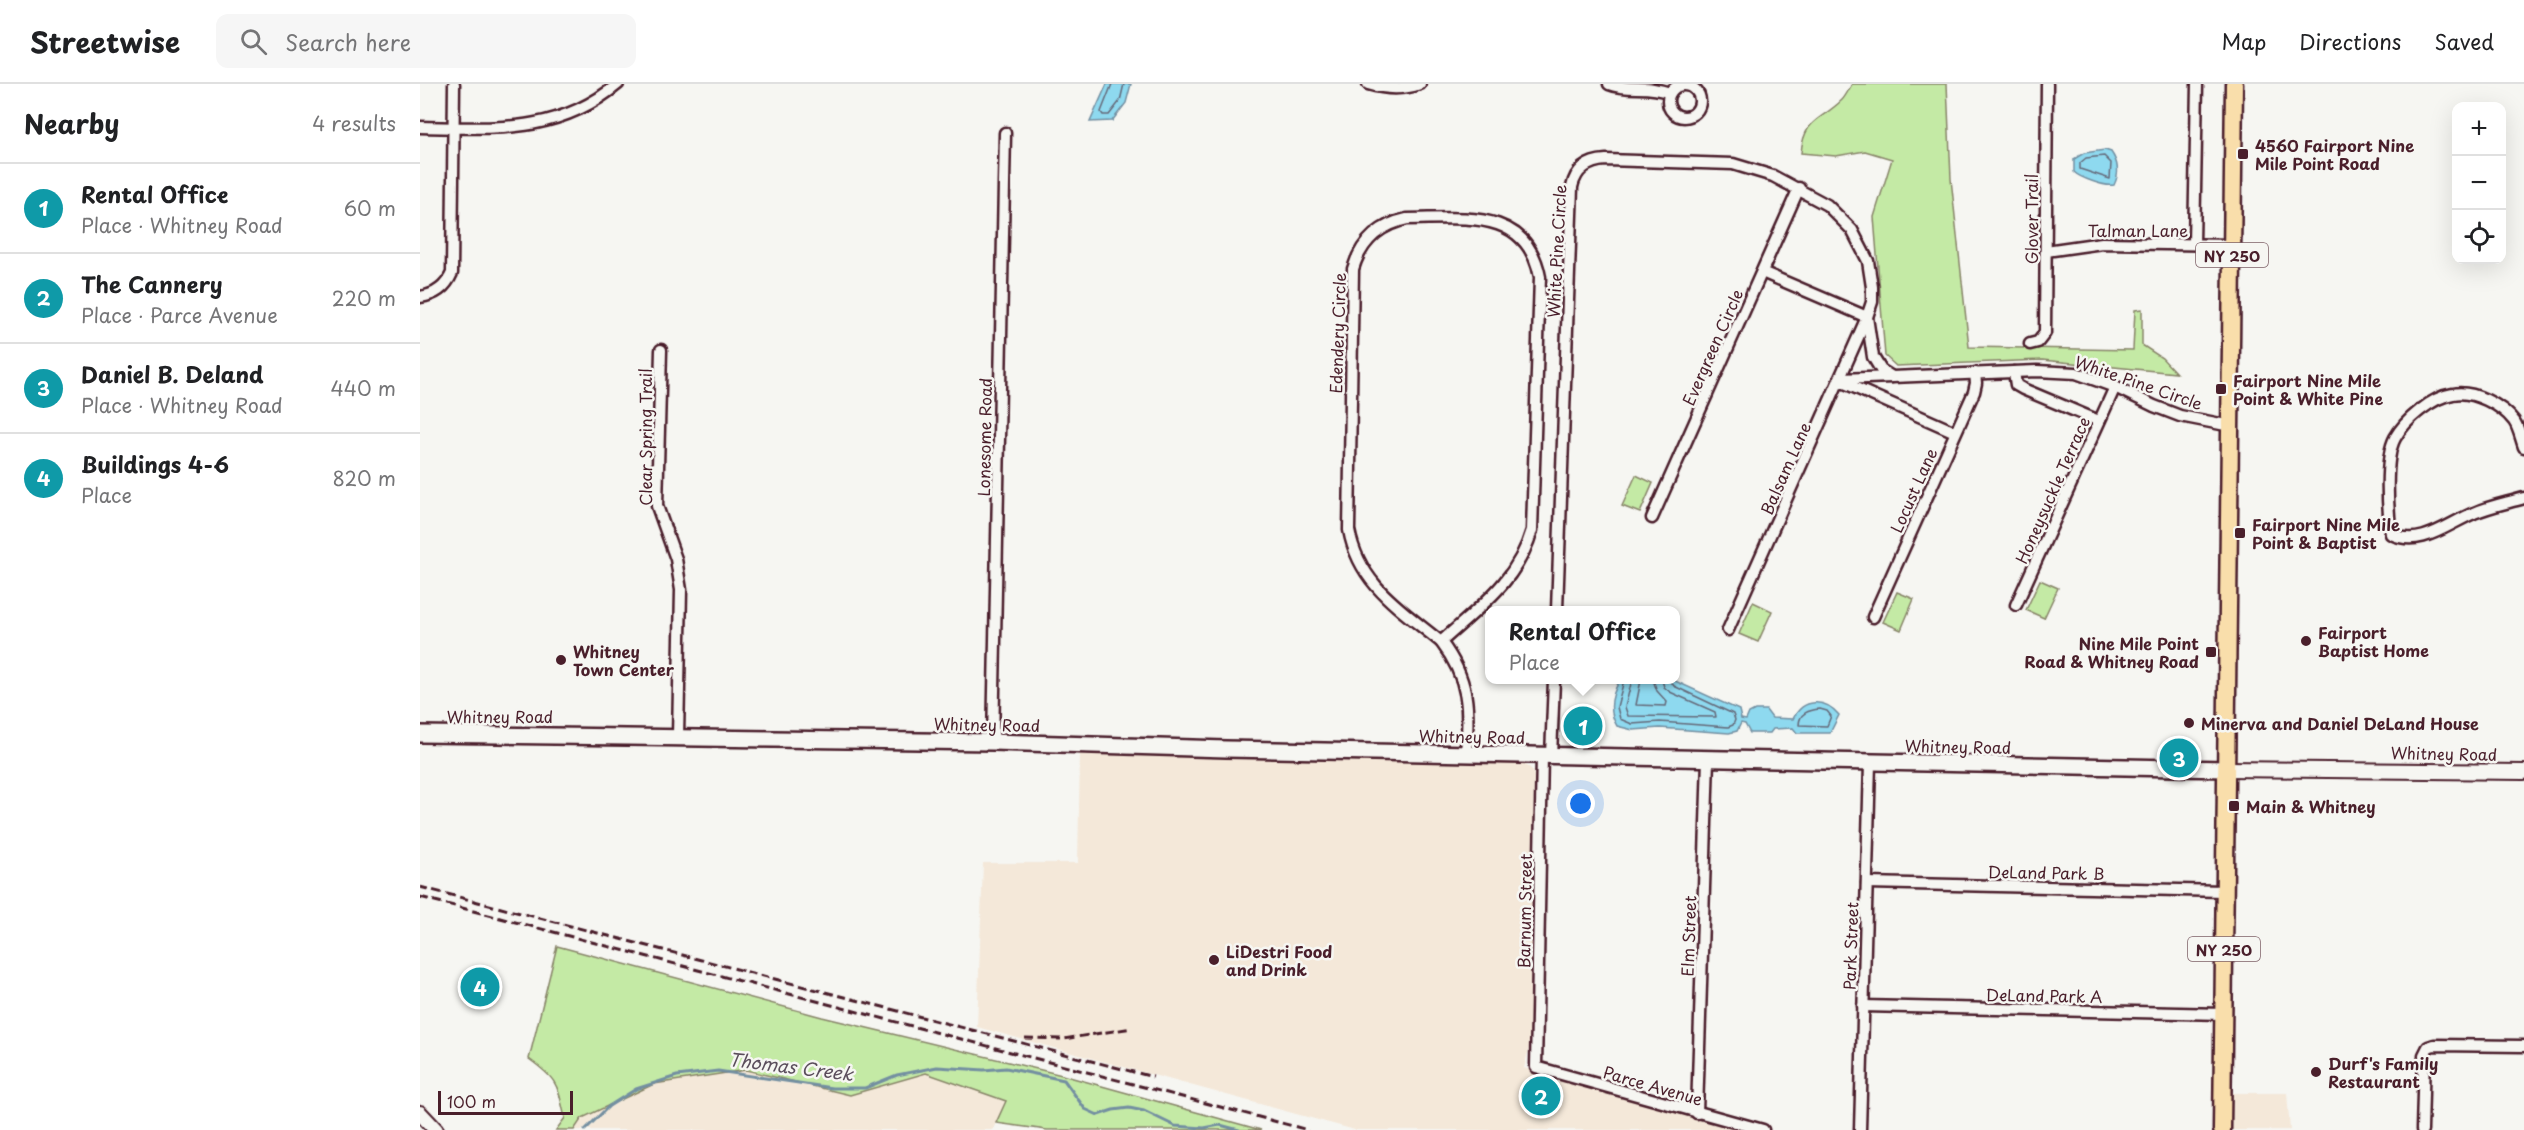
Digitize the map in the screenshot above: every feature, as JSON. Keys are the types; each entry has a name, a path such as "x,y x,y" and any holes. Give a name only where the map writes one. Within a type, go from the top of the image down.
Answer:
{"main road":[{"name":"NY 250","path":"2222,1130 2234,84"},
{"name":"Whitney Road","path":"420,734 993,742 2226,769"}],"street":[{"path":"420,297 437,291 452,273 454,84"},
{"path":"420,127 516,127 543,123 593,102 618,84"},
{"path":"1368,84 1386,88 1406,88 1420,84"},
{"path":"1609,84 1620,87 1655,87 1670,93"},
{"name":"Glover Trail","path":"2030,344 2038,342 2045,333 2047,84"},
{"path":"2194,244 2197,84"},
{"name":"Lonesome Road","path":"993,742 1005,133"},
{"name":"White Pine Circle","path":"1557,606 1574,178 1586,165 1599,161 1713,162 1752,169 1798,188 1827,205 1840,217 1865,252 1872,287 1872,302 1867,318 1876,364 1892,377"},
{"name":"Evergreen Circle","path":"1652,518 1798,188"},
{"name":"Edendery Circle","path":"1441,642 1511,576 1525,552 1532,530 1540,276 1530,246 1506,226 1483,220 1407,219 1388,225 1374,234 1360,252 1353,269 1349,530 1358,563 1372,582 1441,642 1457,664 1466,687 1468,711 1466,754"},
{"name":"Talman Lane","path":"2046,251 2102,243 2232,245"},
{"path":"1762,272 1867,318"},
{"name":"Balsam Lane","path":"1728,630 1867,318"},
{"name":"Clear Spring Trail","path":"661,350 657,496 661,520 679,571 681,590 678,736"},
{"name":"White Pine Circle","path":"1841,380 1975,373 2058,371 2076,373 2115,387 2180,416 2231,426"},
{"path":"2014,372 2016,385 2099,421"},
{"name":"Locust Lane","path":"1873,617 1974,392 1975,373"},
{"path":"1841,380 1956,432"},
{"name":"Honeysuckle Terrace","path":"2016,605 2115,387"},
{"path":"2524,447 2515,422 2501,408 2468,395 2452,394 2418,413 2394,439 2389,480 2391,534 2402,540 2420,538 2438,532 2475,512 2524,498"},
{"path":"1546,755 1554,684"},
{"name":"Barnum Street","path":"1536,1067 1546,755"},
{"name":"Elm Street","path":"1697,1113 1708,759"},
{"name":"Park Street","path":"1860,1130 1870,763"},
{"name":"Whitney Road","path":"2226,769 2524,772"},
{"name":"DeLand Park B","path":"1867,883 2224,891"},
{"name":"DeLand Park A","path":"1863,1006 2223,1014"},
{"path":"2422,1130 2425,1049 2434,1045 2524,1046"},
{"name":"Parce Avenue","path":"1536,1067 1763,1130"},
{"path":"420,1113 436,1130"}],"shaded area":[{"path":"1080,752 1208,758 1523,764 1529,767 1534,777 1531,1040 1524,1068 1748,1130 1355,1130 977,1027 983,863 1078,863"},
{"path":"747,1070 850,1095 926,1073 1006,1101 993,1130 574,1130 582,1118 654,1084"},
{"path":"2228,1093 2287,1093 2290,1130 2228,1130"}],"green space":[{"path":"1852,84 1947,84 1951,179 1969,347 2133,350 2135,310 2142,309 2142,345 2162,358 2176,373 2042,360 1896,366 1885,356 1874,217 1892,159 1865,151 1836,156 1801,153 1810,126 1842,100"},
{"path":"1636,475 1653,483 1640,513 1622,506"},
{"path":"2040,580 2058,588 2044,618 2026,610"},
{"path":"1897,592 1914,599 1901,630 1883,622"},
{"path":"1753,602 1772,611 1758,642 1739,634"},
{"path":"557,946 822,1017 1062,1075 1261,1130 1047,1130 996,1123 1006,1101 926,1073 850,1095 746,1070 654,1084 582,1118 574,1130 556,1130 565,1118 558,1090 551,1078 529,1059"}],"water":[{"path":"1107,84 1131,84 1126,103 1112,121 1090,122"},
{"path":"2105,150 2111,152 2117,164 2118,172 2114,185 2093,182 2074,172 2074,159 2084,153"},
{"path":"1680,683 1739,710 1741,719 1746,720 1749,713 1755,710 1766,710 1772,718 1793,719 1802,707 1814,703 1821,703 1839,715 1830,733 1797,733 1793,728 1773,729 1770,733 1750,733 1745,724 1741,723 1737,731 1729,733 1660,728 1633,730 1617,726 1614,720 1612,709 1614,691 1618,684"}],"waterway":[{"name":"Thomas Creek","path":"585,1130 609,1106 636,1089 677,1076 718,1071 832,1088 865,1088 897,1075 937,1067 984,1070 1006,1068 1064,1080 1085,1109 1098,1115 1129,1108 1144,1111 1175,1126 1204,1128 1220,1125 1239,1130"}],"railway":[{"path":"420,887 1153,1077"},
{"path":"420,897 1308,1130"},
{"path":"1025,1038 1064,1039 1132,1028"}],"place":[{"name":"4560 Fairport Nine Mile Point Road","path":"2243,154"},
{"name":"Fairport Nine Mile Point & White Pine","path":"2221,389"},
{"name":"Fairport Nine Mile Point & Baptist","path":"2240,533"},
{"name":"Fairport Baptist Home","path":"2306,641"},
{"name":"Nine Mile Point Road & Whitney Road","path":"2211,652"},
{"name":"Whitney Town Center","path":"561,660"},
{"name":"Minerva and Daniel DeLand House","path":"2189,723"},
{"name":"Rental Office","path":"1583,726"},
{"name":"Daniel B. Deland","path":"2179,758"},
{"name":"Main & Whitney","path":"2234,806"},
{"name":"LiDestri Food and Drink","path":"1214,960"},
{"name":"Buildings 4-6","path":"480,987"},
{"name":"Durf's Family Restaurant","path":"2316,1072"},
{"name":"The Cannery","path":"1541,1096"}]}
